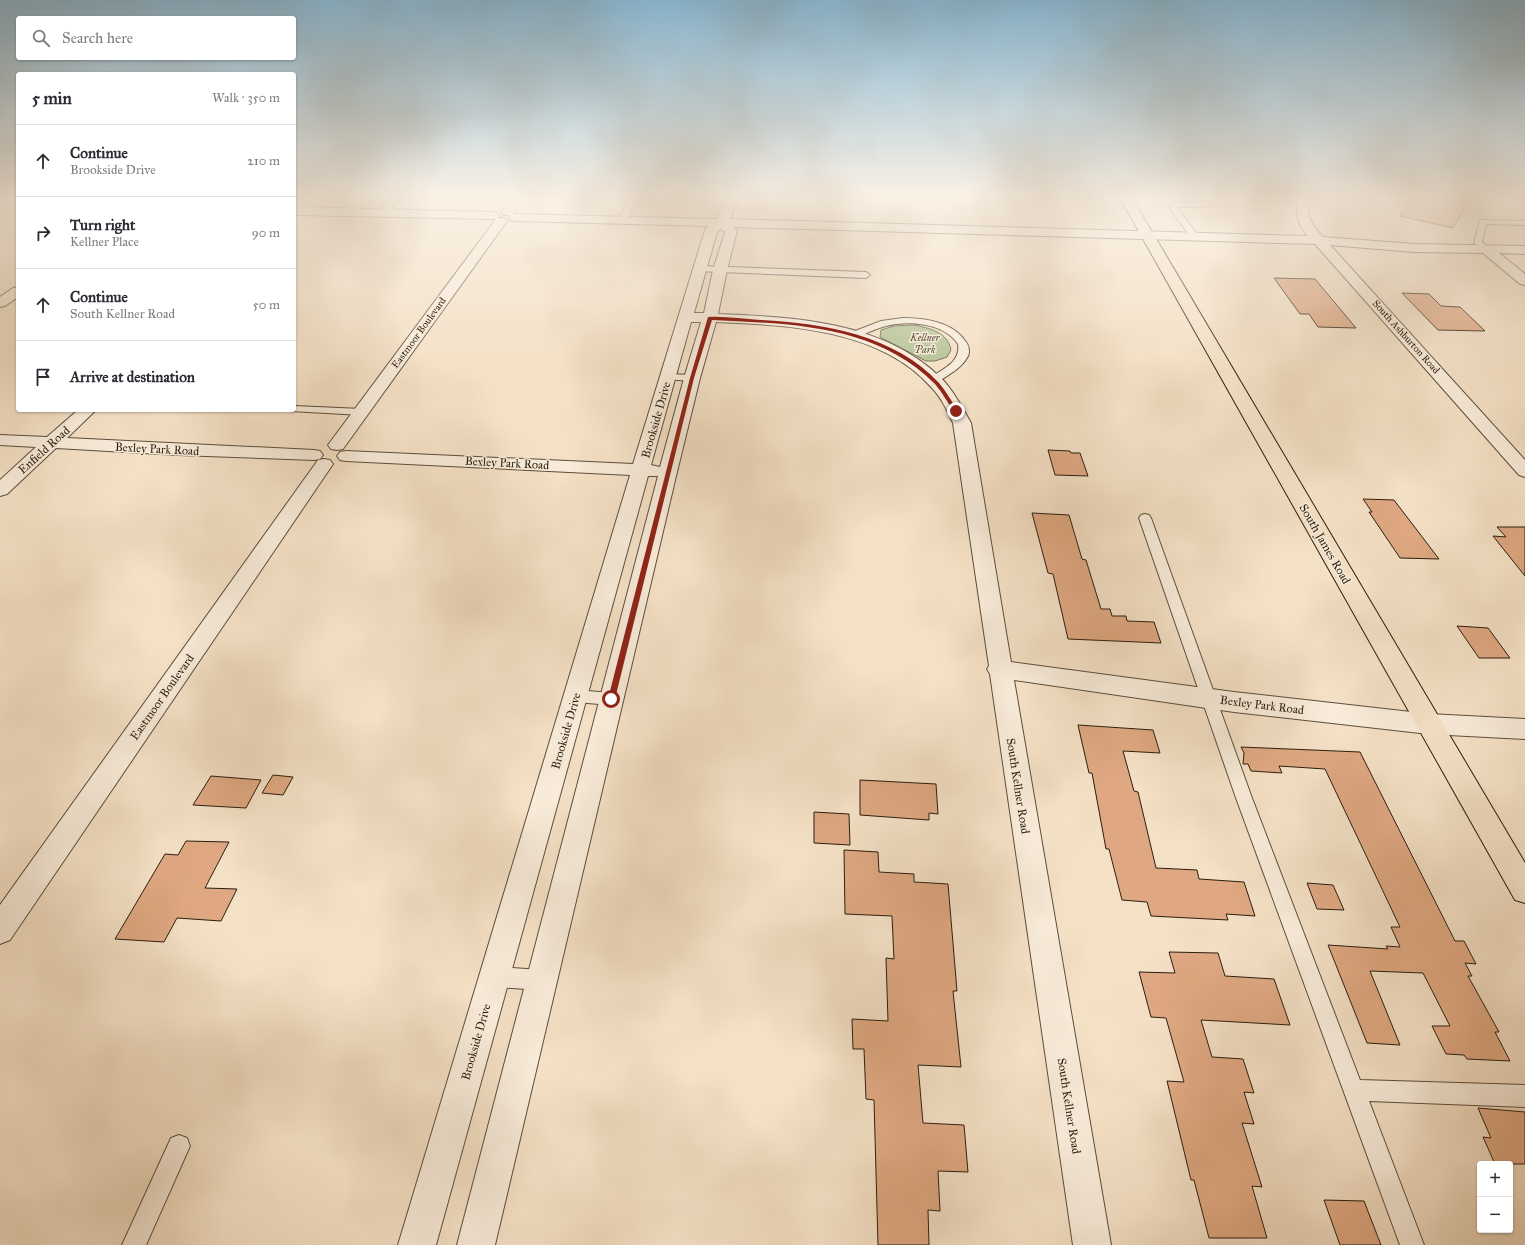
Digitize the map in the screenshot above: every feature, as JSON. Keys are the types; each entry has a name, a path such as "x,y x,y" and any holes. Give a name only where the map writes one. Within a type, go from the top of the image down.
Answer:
{"main road":[{"name":"South James Road","path":"1160,256 1525,890"}],"street":[{"name":"Eastmoor Boulevard","path":"342,450 362,412 475,256"},
{"name":"Brookside Drive","path":"476,1245 668,472 680,378 685,318 717,256"},
{"name":"South Ashburton Road","path":"1332,256 1525,471"},
{"path":"1494,256 1525,282"},
{"name":"Brookside Drive","path":"417,1245 641,470 680,378 710,318 709,269"},
{"path":"0,303 16,291"},
{"name":"South Kellner Road","path":"685,318 794,323 853,335 897,353 920,368 934,380 945,394 962,424 999,669 1092,1245"},
{"name":"Enfield Road","path":"0,490 86,412"},
{"name":"Bexley Park Road","path":"0,440 319,459"},
{"path":"319,459 324,448 342,450"},
{"name":"Bexley Park Road","path":"342,450 668,472"},
{"name":"Eastmoor Boulevard","path":"0,930 319,459"},
{"name":"Bexley Park Road","path":"999,669 1208,698 1429,724 1525,729"}],"lane":[{"path":"709,269 866,275"},
{"path":"853,335 896,321 930,324 950,332 962,343 964,349 963,356 958,364 934,380"},
{"path":"296,409 362,412"},
{"path":"1145,518 1244,798 1412,1245"},
{"path":"576,696 611,699"},
{"path":"495,977 542,980"},
{"path":"1354,1090 1525,1096"},
{"path":"134,1245 179,1146"}],"green space":[{"name":"Kellner Park","path":"914,325 932,329 942,335 949,344 951,350 947,357 935,361 926,361 880,337 881,330 894,326"}],"building":[{"path":"1274,278 1315,279 1356,328 1318,327 1309,314 1300,314"},
{"path":"1402,293 1429,294 1441,306 1460,307 1485,331 1438,330"},
{"path":"1048,450 1080,453 1088,476 1055,475"},
{"path":"1363,499 1394,500 1439,559 1400,558 1369,512 1372,512"},
{"path":"1032,513 1069,515 1082,559 1086,560 1101,609 1110,609 1112,616 1126,616 1127,621 1154,622 1161,643 1068,639 1053,574 1048,573"},
{"path":"1497,527 1525,527 1525,576 1493,536 1506,537"},
{"path":"1457,626 1488,628 1510,658 1479,658"},
{"path":"1078,725 1153,730 1160,753 1123,751 1134,791 1138,792 1156,868 1197,870 1199,879 1244,882 1255,916 1226,914 1228,920 1151,916 1147,902 1122,900 1109,849 1106,849 1092,773 1089,773"},
{"path":"1241,747 1360,752 1455,941 1464,941 1476,964 1465,963 1472,976 1468,976 1499,1032 1495,1032 1510,1061 1467,1059 1464,1055 1446,1054 1432,1026 1450,1026 1423,973 1370,971 1400,1045 1367,1043 1328,945 1388,949 1386,946 1400,947 1391,927 1400,927 1325,769 1279,766 1282,773 1251,771 1248,764 1243,764 1244,753"},
{"path":"273,775 293,777 283,795 262,793"},
{"path":"211,776 261,780 246,808 193,805"},
{"path":"860,780 936,784 938,814 929,813 929,820 860,815"},
{"path":"814,812 849,814 850,845 814,843"},
{"path":"186,841 229,842 205,888 237,889 221,921 177,918 164,942 115,939 165,854 178,855"},
{"path":"844,850 878,852 879,872 914,874 914,882 948,884 957,991 953,991 961,1067 918,1065 923,1123 964,1125 968,1172 938,1171 940,1211 928,1210 929,1245 878,1245 874,1100 866,1099 864,1049 853,1049 852,1019 888,1021 886,958 894,959 892,916 845,914"},
{"path":"1307,883 1333,885 1344,910 1317,909"},
{"path":"1169,952 1218,953 1225,976 1274,979 1290,1025 1201,1020 1212,1057 1243,1059 1254,1093 1244,1092 1254,1124 1242,1123 1262,1187 1252,1186 1267,1238 1209,1238 1194,1180 1191,1180 1167,1081 1184,1082 1166,1018 1151,1017 1139,972 1175,973"},
{"path":"1478,1108 1525,1112 1525,1164 1513,1164 1513,1161 1494,1161 1483,1137 1491,1138"},
{"path":"1324,1200 1364,1201 1381,1245 1340,1245"}],"route":[{"path":"611,699 692,378 710,318 794,323 817,326 840,331 870,341 897,353 920,368 938,384 956,411"}]}
